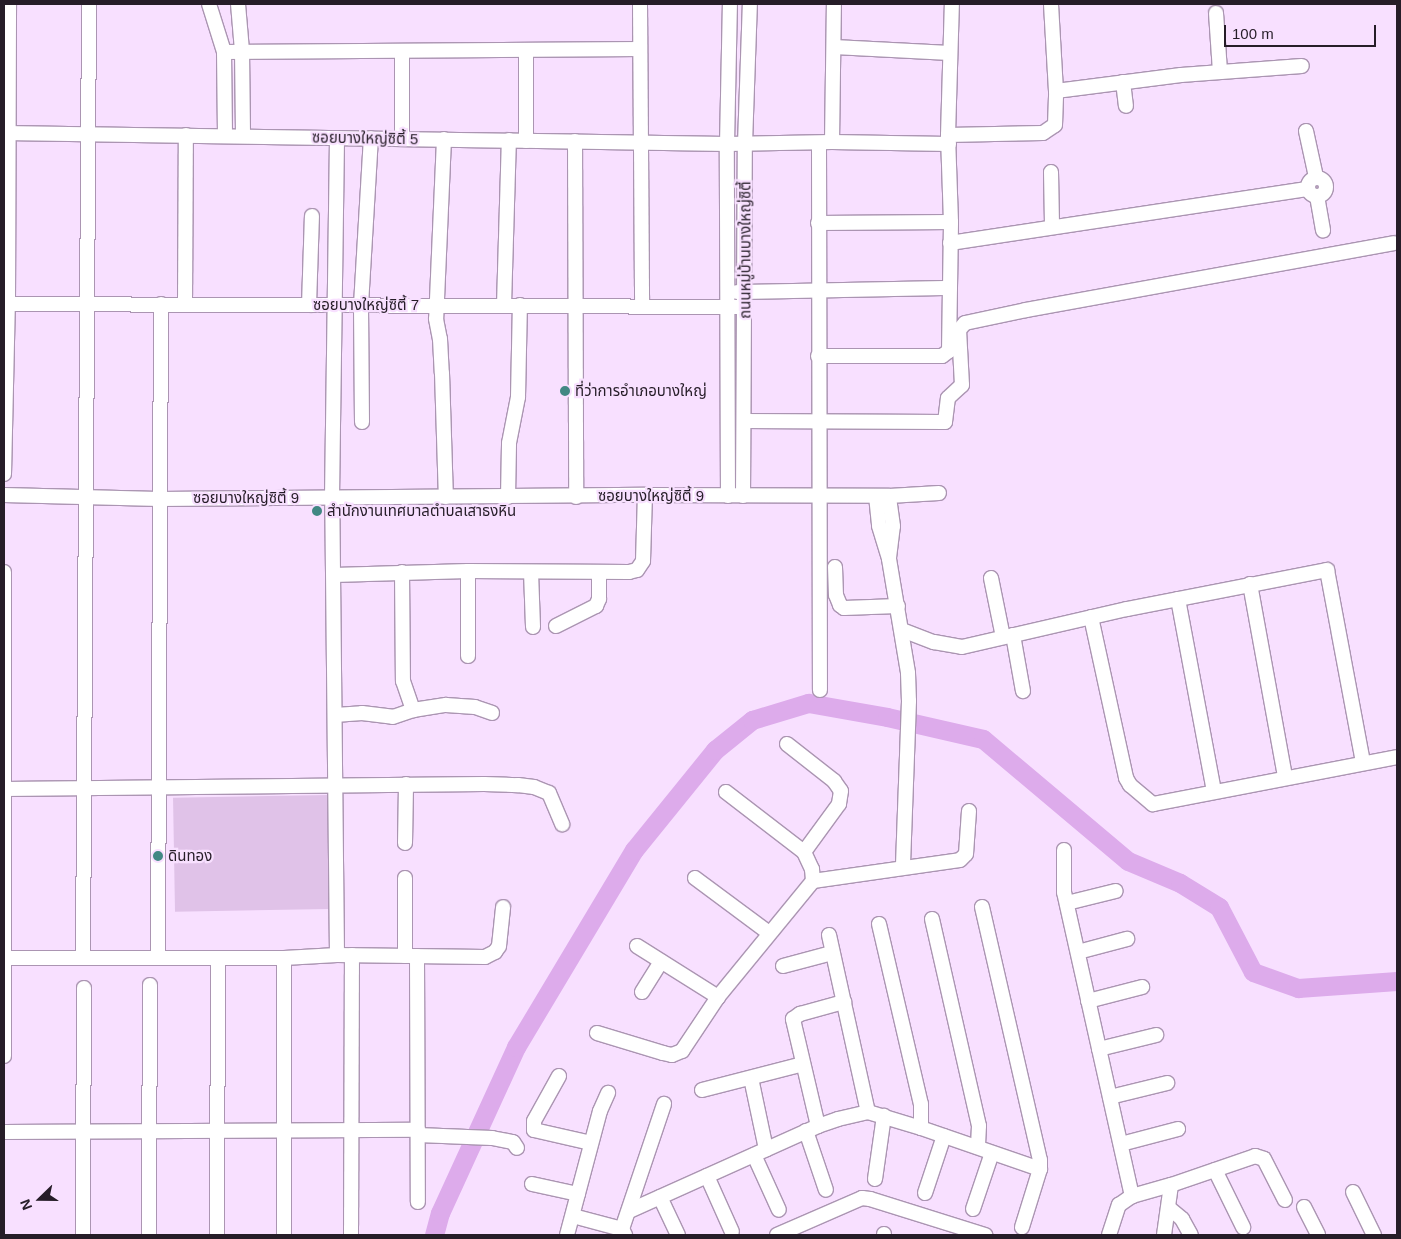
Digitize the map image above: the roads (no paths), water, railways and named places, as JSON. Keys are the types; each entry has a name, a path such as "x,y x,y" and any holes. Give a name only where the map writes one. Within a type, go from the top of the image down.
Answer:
{"street":[{"path":"4,474 8,4"},
{"path":"84,958 84,495 88,304 89,4"},
{"path":"209,4 224,52 225,136"},
{"path":"238,4 242,51 243,136"},
{"path":"640,4 642,306"},
{"name":"ถนนหมู่บ้านบางใหญ่ซิตี้","path":"728,496 729,292 727,144 730,4"},
{"name":"ถนนหมู่บ้านบางใหญ่ซิตี้","path":"743,496 746,144 750,4"},
{"path":"820,690 818,223 834,47 834,4"},
{"path":"818,356 946,354 950,347 951,222 948,140 952,4"},
{"path":"1051,4 1056,91 1220,72 1302,66"},
{"path":"1216,13 1220,72"},
{"path":"834,47 950,53"},
{"path":"224,52 640,49"},
{"path":"402,51 402,139"},
{"path":"526,51 526,141"},
{"path":"1123,82 1126,106"},
{"name":"ซอยบางใหญ่ซิตี้ 5","path":"6,134 727,144 948,140 1043,133 1055,125 1056,91"},
{"path":"1306,131 1316,177 1309,181 1323,230"},
{"path":"185,304 186,136"},
{"path":"337,138 332,497 337,955"},
{"path":"362,422 361,305 371,138"},
{"path":"444,139 436,325 440,339 442,373 446,497"},
{"path":"504,305 509,140"},
{"path":"575,141 576,497"},
{"path":"1051,172 1052,226"},
{"path":"950,242 1052,226 1312,192"},
{"path":"309,305 312,216"},
{"path":"818,223 951,222"},
{"path":"744,421 945,422 948,398 962,385 959,330 965,324 1026,310 1394,243"},
{"path":"729,292 950,288"},
{"name":"ซอยบางใหญ่ซิตี้ 7","path":"6,304 744,307"},
{"path":"158,958 161,304"},
{"path":"508,497 509,443 518,397 520,305"},
{"name":"ซอยบางใหญ่ซิตี้ 9","path":"4,495 84,495 159,498 576,497 645,495 883,496 939,493"},
{"path":"334,575 468,571 630,572 640,566 645,550 645,495"},
{"path":"883,496 879,526 889,559 898,606 910,701 904,867"},
{"path":"835,567 836,594 840,605 844,608 898,606"},
{"path":"902,630 934,642 962,646 1091,617 1327,570 1363,763"},
{"path":"468,571 468,656"},
{"path":"4,572 4,1056"},
{"path":"402,572 403,681 413,710"},
{"path":"531,572 533,627"},
{"path":"556,626 596,606 600,599 600,572"},
{"path":"991,578 1023,691"},
{"path":"1250,584 1285,778"},
{"path":"1178,599 1214,792"},
{"path":"1091,617 1124,769 1130,785 1153,804 1397,757"},
{"path":"334,714 362,713 392,717 413,710 446,705 474,707 492,713"},
{"path":"787,744 834,781 842,791 839,804 804,852"},
{"path":"4,789 406,784 484,784 534,787 549,793 562,824"},
{"path":"405,843 406,784"},
{"path":"726,792 804,852 812,869 813,881"},
{"path":"597,1033 663,1053 678,1054 686,1048 718,997 813,881 956,861 966,854 969,811"},
{"path":"1064,850 1063,884 1132,1196"},
{"path":"405,878 411,956 418,1132 418,1202"},
{"path":"694,878 769,933"},
{"path":"1067,903 1116,891"},
{"path":"982,907 1040,1160 1040,1170 1022,1227"},
{"path":"4,958 284,958 337,955 489,956 499,946 503,908"},
{"path":"932,919 979,1126 978,1147"},
{"path":"879,924 921,1104 921,1128"},
{"path":"829,935 868,1112"},
{"path":"1078,952 1126,939"},
{"path":"637,946 718,997"},
{"path":"784,966 832,953"},
{"path":"351,1235 352,955"},
{"path":"217,1235 218,958"},
{"path":"284,958 284,1235"},
{"path":"642,992 661,961"},
{"path":"149,1235 150,985"},
{"path":"1088,1001 1142,987"},
{"path":"83,1235 84,988"},
{"path":"826,1190 812,1129 803,1064 793,1019 800,1014 844,1002"},
{"path":"1099,1049 1156,1035"},
{"path":"702,1090 803,1064"},
{"path":"559,1076 534,1121 534,1130 591,1143"},
{"path":"751,1078 766,1149"},
{"path":"1110,1097 1167,1083"},
{"path":"567,1235 591,1143 608,1093"},
{"path":"573,1216 623,1232 664,1104"},
{"path":"629,1211 838,1118 868,1112 978,1147 1040,1170"},
{"path":"875,1178 884,1116"},
{"path":"1121,1144 1178,1129"},
{"path":"4,1132 285,1132 352,1130 418,1132 492,1138 513,1142 517,1148"},
{"path":"925,1193 944,1136"},
{"path":"973,1209 992,1153"},
{"path":"754,1156 779,1210"},
{"path":"1109,1235 1118,1205 1132,1196 1171,1185 1255,1156 1261,1156 1285,1200"},
{"path":"1215,1170 1243,1227"},
{"path":"707,1176 732,1232"},
{"path":"532,1184 578,1194"},
{"path":"1164,1235 1171,1185"},
{"path":"1353,1192 1374,1235"},
{"path":"660,1198 678,1235"},
{"path":"776,1235 862,1198 985,1235"},
{"path":"1304,1207 1318,1235"},
{"path":"1169,1208 1182,1219 1191,1235"}],"waterway":[{"path":"434,1235 440,1213 516,1047 634,850 715,750 752,720 808,703 887,717 983,739 1128,861 1180,883 1219,907 1253,972 1298,988 1397,981"}],"place":[{"name":"ที่ว่าการอำเภอบางใหญ่","path":"565,391"},
{"name":"สำนักงานเทศบาลตำบลเสาธงหิน","path":"317,511"},
{"name":"ดินทอง","path":"158,856"}]}
